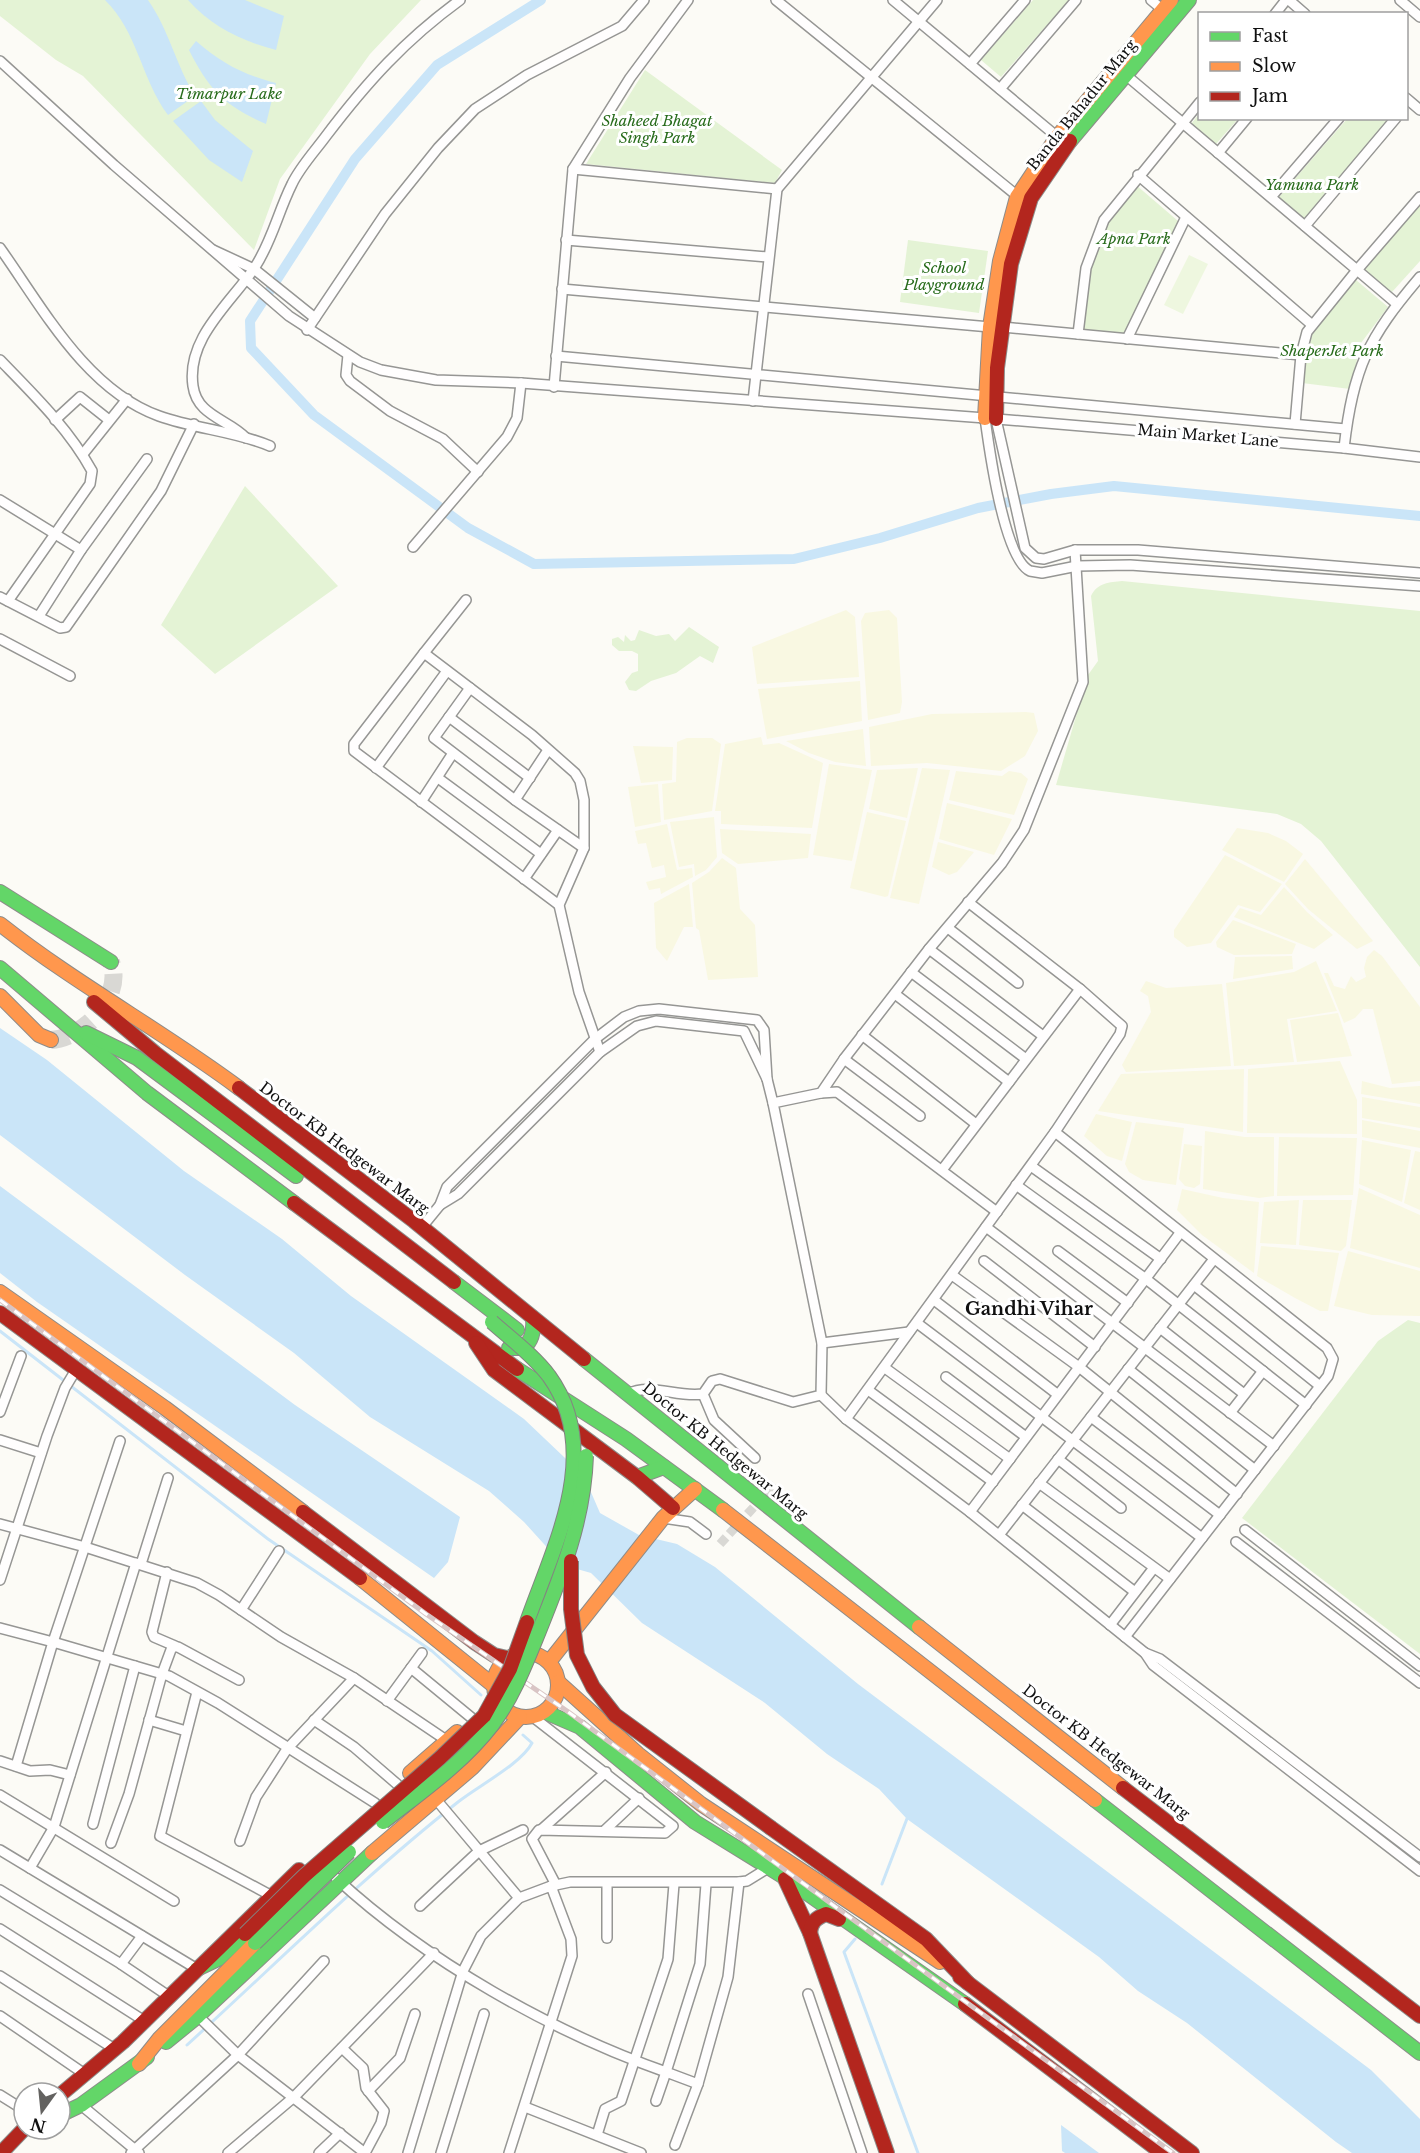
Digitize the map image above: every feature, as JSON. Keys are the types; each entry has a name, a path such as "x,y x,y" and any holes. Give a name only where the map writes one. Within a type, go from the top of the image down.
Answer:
{"main road":[{"name":"Banda Bahadur Marg","path":"1062,141 1127,76 1189,0"},
{"name":"Banda Bahadur Marg","path":"990,418 1000,261 1024,198 1062,141 1167,5"},
{"path":"0,892 111,962"},
{"name":"Doctor KB Hedgewar Marg","path":"0,924 33,950 185,1048 422,1227 627,1394 1074,1750 1420,2016"},
{"path":"33,950 178,1071 517,1330 554,1366 569,1389 580,1414 586,1442 585,1495 570,1550 520,1678 492,1725 447,1771 370,1832 250,1939 197,1969"},
{"path":"0,968 147,1093 527,1377 626,1439 695,1489 1420,2053"},
{"path":"0,996 39,1035 51,1040"},
{"path":"60,1019 137,1058 492,1322 537,1362 550,1378 568,1413 574,1433 574,1472 566,1512 510,1670 484,1716 440,1758 304,1876 139,2064"},
{"path":"411,1291 443,1299 512,1349 527,1346 533,1338 536,1329 533,1318"},
{"path":"0,1292 165,1408 474,1642 494,1655 507,1658"},
{"path":"0,1313 71,1378 352,1572 494,1689 499,1704 508,1713 533,1715 580,1727 694,1821 784,1877 936,1982 1161,2153"},
{"path":"468,1333 494,1370 637,1477 668,1513"},
{"path":"637,1477 664,1467"},
{"path":"549,1662 668,1513 695,1489"},
{"path":"570,1550 571,1609 577,1655 593,1687 615,1715 926,1939 968,1983"},
{"path":"72,2086 146,2022 270,1895 446,1740 473,1719 494,1689 498,1667 507,1658 519,1653 531,1653 549,1662 558,1682 599,1720 722,1818 868,1912 968,1983 1192,2153"},
{"path":"72,2109 200,2020 347,1887 472,1768 533,1715 554,1702 558,1682"},
{"path":"784,1877 810,1934 887,2153"},
{"path":"810,1934 811,1924 826,1914 849,1922 868,1912"},
{"path":"1,2153 12,2140"}],"street":[{"path":"246,438 205,411 193,388 192,374 195,358 207,331 245,280 257,272 292,183 301,169 374,75 412,36 449,3 460,0"},
{"path":"307,330 385,214 438,148 475,109 526,75 622,26 644,0"},
{"path":"555,387 561,289 573,169 630,78 688,0"},
{"path":"776,0 871,79 1024,198"},
{"path":"893,0 970,64 987,72 1000,89 1062,141"},
{"path":"753,401 762,305 777,189 937,0"},
{"path":"970,64 1024,0"},
{"path":"1000,89 1076,0"},
{"path":"1151,0 1167,5"},
{"path":"1277,12 1288,0 1303,12"},
{"path":"1400,0 1420,17"},
{"name":"Main Market Lane","path":"0,61 208,248 289,316 348,355 381,370 436,380 521,382 555,387 990,418 1344,448 1420,457"},
{"path":"1127,76 1397,304"},
{"path":"1408,102 1420,110"},
{"path":"1077,334 1089,260 1104,220 1138,175 1198,104"},
{"path":"1218,153 1245,120"},
{"path":"1271,197 1337,120"},
{"path":"1305,226 1394,120"},
{"path":"573,169 777,189"},
{"path":"1138,175 1311,324"},
{"path":"1295,424 1303,338 1311,324 1420,198"},
{"path":"1127,339 1186,217"},
{"path":"566,240 768,257"},
{"path":"0,248 67,341 97,374 127,399 161,417 270,446"},
{"path":"208,248 225,254 257,272 315,318"},
{"path":"1344,448 1346,429 1362,360 1374,335 1420,277"},
{"path":"561,289 762,305 1301,355"},
{"path":"348,355 346,375 350,381 390,411 443,439 476,474"},
{"path":"556,356 755,377 1346,429"},
{"path":"0,360 55,420 83,454 92,471 92,478 4,599 60,628 68,624 160,491 194,424"},
{"path":"413,547 513,429 521,382"},
{"path":"55,420 80,397 109,420"},
{"path":"83,454 127,399"},
{"path":"990,418 1025,543 1036,558 1044,559 1075,550 1138,550 1420,573"},
{"path":"990,418 994,475 1013,553 1026,569 1036,573 1077,566 1152,566 1420,586"},
{"path":"39,616 81,550 147,459"},
{"path":"0,500 81,550"},
{"path":"1013,553 1025,543"},
{"path":"821,1093 862,1035 929,949 1002,863 1024,830 1078,699 1084,664 1075,550"},
{"path":"466,600 354,744 354,751 559,905"},
{"path":"0,639 70,676"},
{"path":"424,653 548,750 575,773 580,782 583,790 584,848 559,905 579,992 600,1052"},
{"path":"376,768 447,671"},
{"path":"470,688 434,738 515,800 584,848"},
{"path":"449,717 530,778"},
{"path":"515,800 548,750"},
{"path":"421,802 453,753"},
{"path":"438,778 541,854"},
{"path":"524,879 558,831"},
{"path":"846,1419 1031,1166 1121,1030 1120,1023 1080,989 968,902"},
{"path":"948,928 1018,983"},
{"path":"929,949 1042,1036"},
{"path":"911,972 1026,1059"},
{"path":"942,1170 1080,989"},
{"path":"895,994 1009,1083"},
{"path":"422,1227 440,1205 447,1187 595,1039 624,1017 639,1011 659,1008 757,1020 764,1030 768,1079 822,1343 821,1395 846,1419 970,1512 1145,1653 1154,1665 1420,1871"},
{"path":"440,1205 458,1194 600,1052 637,1026 656,1021 738,1028 748,1034 760,1068 768,1079"},
{"path":"862,1035 976,1124"},
{"path":"844,1059 920,1116"},
{"path":"773,1102 837,1092 997,1212"},
{"path":"1055,1132 1327,1348 1333,1359 1333,1368 1306,1405 1125,1637"},
{"path":"1031,1166 1161,1259"},
{"path":"1016,1185 1146,1279 1306,1405"},
{"path":"986,1227 1274,1446"},
{"path":"970,1512 1180,1233"},
{"path":"1058,1251 1128,1303"},
{"path":"999,1535 1214,1259"},
{"path":"984,1261 1095,1347"},
{"path":"952,1275 1079,1367 1237,1494"},
{"path":"1194,1285 1320,1386"},
{"path":"934,1300 1058,1394"},
{"path":"917,1323 1203,1538"},
{"path":"1160,1328 1244,1394"},
{"path":"822,1343 909,1332"},
{"path":"0,1412 21,1356"},
{"path":"885,1368 1010,1459"},
{"path":"1128,1369 1255,1470"},
{"path":"1230,1413 1263,1371"},
{"path":"946,1377 1026,1437"},
{"path":"1,1573 18,1529 41,1453 71,1378"},
{"path":"703,1394 712,1381 720,1379 786,1401 804,1401 821,1395"},
{"path":"627,1394 642,1388 682,1395 703,1394"},
{"path":"868,1390 993,1482"},
{"path":"703,1394 714,1420 754,1458"},
{"path":"1090,1417 1220,1515"},
{"path":"0,1440 41,1453"},
{"path":"16,1766 53,1642 120,1441"},
{"path":"1058,1460 1121,1508"},
{"path":"30,1868 54,1827 105,1658 168,1478"},
{"path":"1039,1483 1153,1569 1170,1579"},
{"path":"1022,1505 1136,1592"},
{"path":"668,1513 690,1522 706,1534"},
{"path":"0,1524 85,1547 197,1583 281,1637 354,1678 446,1740"},
{"path":"1245,1530 1420,1666"},
{"path":"1236,1542 1420,1683"},
{"path":"242,1610 279,1551"},
{"path":"1110,1625 1153,1569"},
{"path":"167,1572 152,1632 154,1637 239,1680"},
{"path":"0,1628 162,1674 197,1692 375,1803"},
{"path":"111,1843 129,1794 170,1649 175,1646"},
{"path":"387,1701 422,1653"},
{"path":"1145,1653 1160,1659 1420,1857"},
{"path":"93,1824 135,1666"},
{"path":"411,1668 473,1719"},
{"path":"240,1841 256,1797 287,1749 354,1678"},
{"path":"197,1692 160,1836 270,1895"},
{"path":"533,1715 672,1823 672,1828 665,1833 542,1829"},
{"path":"149,1720 186,1731"},
{"path":"314,1720 354,1747 397,1784"},
{"path":"0,1761 30,1771 50,1770 70,1775"},
{"path":"413,1770 519,1899"},
{"path":"509,2153 525,2108 572,1948 553,1885 532,1839 606,1772"},
{"path":"0,1795 174,1901"},
{"path":"604,1831 639,1798"},
{"path":"420,1905 479,1851 523,1830"},
{"path":"0,1850 197,1969"},
{"path":"314,1857 347,1887 434,1953 550,2023 635,2061 698,2084"},
{"path":"408,2153 463,1971 480,1936 519,1899 531,1892 553,1885 739,1882 756,1876 768,1868"},
{"path":"675,2145 698,2084 732,1961 739,1882"},
{"path":"607,1883 607,1938"},
{"path":"597,2135 605,2109 621,2101 668,1959 674,1884"},
{"path":"656,2101 700,1964 706,1884"},
{"path":"0,1890 170,1996"},
{"path":"0,1929 146,2022"},
{"path":"121,1964 142,1936"},
{"path":"228,2153 294,2097 434,1953"},
{"path":"81,2105 135,2152 237,2055 324,1961"},
{"path":"0,1976 116,2050"},
{"path":"808,1994 862,2153"},
{"path":"368,2091 400,2058 415,2014"},
{"path":"441,2153 484,2014"},
{"path":"0,2016 86,2075"},
{"path":"200,2020 237,2055 365,2153 384,2116 381,2105 368,2091 363,2068 342,2048"},
{"path":"525,2108 641,2153"},
{"path":"319,2153 340,2133"}],"green space":[{"name":"Timarpur Lake","path":"0,0 421,0 370,54 280,179 254,250 83,76 56,60 0,16"},
{"path":"1033,0 1069,0 1001,77 981,60"},
{"name":"Shaheed Bhagat Singh Park","path":"645,70 782,170 775,183 586,164"},
{"path":"1198,115 1198,120 1237,120 1216,144 1191,124"},
{"name":"Yamuna Park","path":"1346,120 1390,120 1304,220 1279,197"},
{"name":"Apna Park","path":"1136,185 1178,221 1124,334 1083,329 1091,267 1107,221"},
{"path":"1420,204 1420,261 1392,292 1362,269"},
{"name":"School Playground","path":"908,240 988,251 979,313 900,302"},
{"path":"1189,255 1208,264 1183,314 1164,305"},
{"name":"ShaperJet Park","path":"1356,280 1388,307 1361,343 1350,389 1302,383 1309,338"},
{"path":"245,486 338,586 215,674 161,625"},
{"path":"1122,581 1420,611 1420,967 1321,841 1301,824 1277,814 1056,785 1088,675 1098,661 1091,596 1100,586"},
{"path":"846,610 855,617 859,677 757,684 752,647"},
{"path":"889,610 897,618 902,702 900,713 868,720 861,621 865,613"},
{"path":"689,627 719,647 713,663 700,656 676,673 651,681 636,691 629,690 625,682 632,673 638,671 638,654 632,651 619,651 612,645 612,639 618,637 624,642 625,635 631,641 635,640 639,630 656,636 669,634 675,641"},
{"path":"860,681 862,721 767,739 758,689"},
{"path":"1034,713 1038,731 1025,756 1001,771 927,763 871,766 869,727 932,714"},
{"path":"863,729 866,766 835,762 809,753 786,741"},
{"path":"761,737 763,745 779,743 823,763 812,828 721,824 721,811 715,811 725,744"},
{"path":"687,738 712,738 721,744 712,811 664,820 662,784 676,782 677,742"},
{"path":"633,746 673,747 672,780 641,783"},
{"path":"829,764 872,770 852,861 813,855"},
{"path":"918,768 907,818 869,809 877,770"},
{"path":"922,768 950,770 919,904 890,898"},
{"path":"956,771 1002,776 1009,771 1021,773 1028,779 1014,815 949,800"},
{"path":"658,784 661,822 635,827 628,787"},
{"path":"947,803 1012,819 994,855 939,839"},
{"path":"867,812 906,821 888,896 885,897 850,888"},
{"path":"714,817 717,857 706,870 695,876 694,864 679,867 670,822"},
{"path":"667,824 677,870 692,868 693,877 661,894 660,888 649,890 646,882 666,877 664,865 652,868 646,843 638,844 635,831"},
{"path":"1237,828 1268,833 1286,841 1303,854 1284,882 1222,850"},
{"path":"720,829 811,834 808,858 738,864 722,853"},
{"path":"938,842 974,852 957,872 949,875 932,867"},
{"path":"1225,855 1282,884 1260,912 1238,905 1211,943 1187,947 1174,937 1174,930"},
{"path":"722,858 736,868 740,909 755,925 758,977 708,980 699,930 696,928 692,883 709,872"},
{"path":"1305,859 1373,941 1357,949 1308,909 1285,884"},
{"path":"689,884 693,927 684,927 667,961 656,948 654,903"},
{"path":"1284,887 1333,935 1314,949 1234,917 1240,908 1261,915"},
{"path":"1233,920 1296,944 1292,954 1234,955 1217,947 1216,942"},
{"path":"1374,950 1382,956 1420,1007 1420,1081 1392,1084 1373,1009 1363,1009 1355,1018 1344,1023 1324,973 1328,973 1334,986 1345,989 1351,976 1356,982 1366,977 1364,968 1367,957"},
{"path":"1292,956 1293,969 1233,979 1235,957"},
{"path":"1316,961 1337,1011 1287,1019 1294,1062 1234,1066 1226,983 1294,972"},
{"path":"1146,981 1166,988 1222,984 1231,1066 1126,1072 1122,1065 1151,1012 1148,996 1140,991"},
{"path":"1338,1013 1352,1056 1297,1062 1290,1020"},
{"path":"1340,1061 1357,1100 1357,1134 1247,1133 1248,1069"},
{"path":"1244,1069 1243,1132 1098,1111 1121,1074"},
{"path":"1362,1081 1390,1088 1420,1086 1420,1104 1361,1094"},
{"path":"1362,1097 1420,1107 1420,1128 1362,1118"},
{"path":"1096,1114 1132,1122 1122,1161 1107,1156 1084,1136"},
{"path":"1362,1120 1420,1131 1420,1148 1362,1137"},
{"path":"1136,1122 1184,1128 1176,1185 1143,1180 1129,1172 1125,1164"},
{"path":"1205,1131 1245,1137 1274,1137 1274,1196 1259,1198 1203,1189"},
{"path":"1279,1137 1357,1138 1353,1195 1277,1196"},
{"path":"1362,1140 1411,1150 1402,1202 1359,1184"},
{"path":"1184,1144 1202,1146 1200,1184 1194,1188 1185,1186 1179,1179"},
{"path":"1415,1151 1420,1152 1420,1210 1404,1203"},
{"path":"1359,1188 1420,1215 1420,1268 1350,1248"},
{"path":"1182,1189 1223,1198 1259,1202 1254,1273 1202,1235 1177,1210"},
{"path":"1299,1200 1296,1245 1260,1243 1264,1202"},
{"path":"1303,1200 1352,1200 1346,1246 1341,1251 1299,1245"},
{"path":"1261,1246 1339,1253 1328,1311 1320,1311 1257,1276"},
{"path":"1348,1251 1420,1271 1420,1316 1372,1315 1334,1306"},
{"path":"1408,1320 1420,1323 1420,1654 1242,1518 1378,1341"}],"water":[{"path":"105,0 148,0 162,23 195,96 168,115 151,86 125,26"},
{"path":"188,0 245,0 284,16 276,50 228,32 197,10"},
{"path":"196,41 233,67 276,83 266,124 239,110 211,86 189,50"},
{"path":"201,101 215,120 253,151 242,182 209,160 173,121"},
{"path":"0,1028 47,1060 184,1171 282,1239 351,1296 524,1419 584,1476 600,1513 639,1535 677,1544 715,1567 858,1684 1371,2070 1420,2119 1420,2153 1352,2153 1336,2142 1187,2023 1138,1991 1099,1957 907,1819 879,1789 827,1754 765,1703 642,1623 591,1573 563,1565 524,1522 489,1491 370,1417 294,1353 185,1275 0,1135"},
{"path":"0,1186 295,1405 460,1517 448,1562 434,1578 37,1302 0,1273"},
{"path":"1061,2125 1099,2153 1065,2153 1062,2151"}],"waterway":[{"path":"541,0 437,65 355,159 250,321 251,348 314,415 468,528 534,564 794,559 880,538 978,508 1051,494 1114,486 1420,516"},
{"path":"0,1331 268,1539 432,1651 481,1695"},
{"path":"187,2045 388,1860 458,1802 519,1759 532,1743 523,1735"},
{"path":"882,1884 908,1816"},
{"path":"855,1939 844,1952 918,2153"}],"tunnel":[{"path":"51,1040 64,1038 76,1032 98,1013 112,989 114,975 111,962"},
{"path":"720,1544 775,1484"}],"railway":[{"path":"0,1300 426,1614 567,1711 1173,2153"}],"traffic: fast":[{"path":"1070,141 1189,0"},
{"path":"0,892 111,962"},
{"path":"0,968 147,1093 294,1203"},
{"path":"86,1033 137,1058 296,1176"},
{"path":"454,1282 517,1330"},
{"path":"509,1348 522,1348 531,1339 533,1318"},
{"path":"492,1322 529,1354 549,1376 565,1405 573,1436 573,1467 569,1499 550,1562 527,1622"},
{"path":"584,1359 919,1627"},
{"path":"517,1369 626,1439 723,1510"},
{"path":"383,1822 468,1752 492,1725 506,1703 534,1643 570,1546 581,1502 586,1456"},
{"path":"637,1477 664,1467"},
{"path":"545,1712 580,1727 695,1822 784,1877 965,2004"},
{"path":"1095,1800 1420,2053"},
{"path":"255,1943 349,1852"},
{"path":"166,2042 198,2016 372,1853"},
{"path":"197,1969 218,1959 245,1934"},
{"path":"72,2109 147,2057"}],"traffic: slow":[{"path":"985,418 990,327 1000,261 1017,197 1057,137 1171,0"},
{"path":"0,924 58,967 239,1088"},
{"path":"0,996 39,1035 51,1040"},
{"path":"0,1292 165,1408 303,1512"},
{"path":"549,1662 663,1518 695,1489"},
{"path":"723,1510 1095,1800"},
{"path":"360,1578 493,1685"},
{"path":"919,1627 1123,1788"},
{"path":"520,1653 532,1653 549,1662 556,1673 558,1685 556,1697 549,1708 532,1717 520,1717 508,1712 499,1703 494,1691 494,1679 499,1667 508,1658 520,1653"},
{"path":"558,1682 638,1754 701,1804 940,1962"},
{"path":"372,1853 472,1768 520,1717"},
{"path":"410,1773 457,1732"},
{"path":"139,2064 159,2039 255,1943"}],"traffic: jam":[{"path":"996,419 997,368 1011,264 1031,198 1070,141"},
{"path":"94,1002 155,1053 454,1282"},
{"path":"239,1088 414,1221 584,1359"},
{"path":"294,1203 517,1369"},
{"path":"0,1313 360,1578"},
{"path":"476,1343 494,1370 637,1477 673,1508"},
{"path":"303,1512 474,1642 494,1655 507,1658"},
{"path":"571,1561 571,1609 577,1655 593,1687 615,1715 771,1828"},
{"path":"245,1934 304,1876 440,1758 484,1716 510,1669 527,1622"},
{"path":"1123,1788 1420,2016"},
{"path":"771,1828 926,1939 968,1983"},
{"path":"72,2085 123,2042 299,1870"},
{"path":"785,1879 810,1933 887,2153"},
{"path":"810,1933 813,1923 826,1914 839,1919"},
{"path":"960,1977 1192,2153"},
{"path":"965,2004 1162,2153"},
{"path":"1,2153 12,2141"}],"district":[{"name":"Gandhi Vihar","path":"1029,1309"}]}
